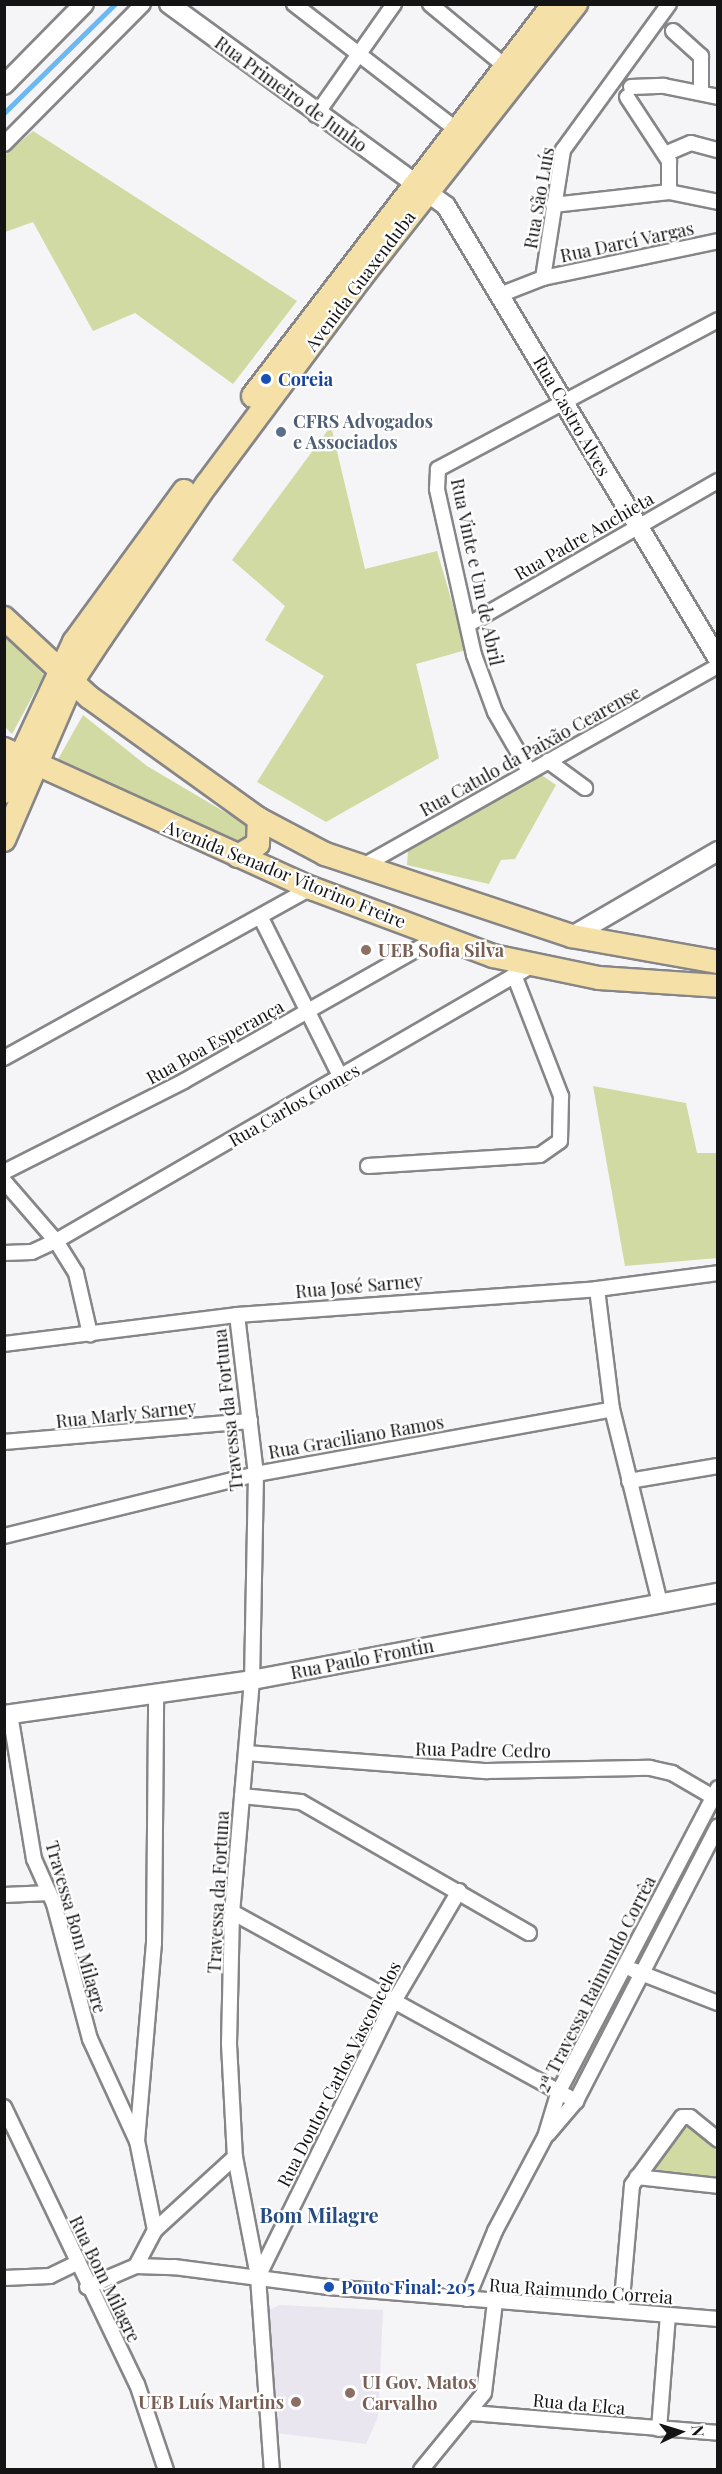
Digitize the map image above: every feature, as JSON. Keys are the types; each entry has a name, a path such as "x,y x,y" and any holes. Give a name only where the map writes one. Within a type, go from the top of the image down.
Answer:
{"main road":[{"name":"Avenida Guaxenduba","path":"65,675 207,484 422,186 456,129 555,4"},
{"name":"Avenida Guaxenduba","path":"65,675 74,642 422,186 576,4"},
{"name":"Avenida Senador Vitorino Freire","path":"4,618 65,675 260,819 360,868 572,936 717,962"},
{"path":"34,646 49,650 74,642"},
{"path":"4,792 65,675"},
{"path":"4,840 20,758"},
{"name":"Avenida Senador Vitorino Freire","path":"20,758 311,888 522,971 717,986"},
{"path":"238,856 258,844 260,819"},
{"path":"347,902 360,868"}],"street":[{"path":"4,85 84,4"},
{"path":"4,144 143,4"},
{"name":"Rua Primeiro de Junho","path":"169,4 316,115 422,186"},
{"path":"294,4 456,129"},
{"path":"316,115 356,52 394,4"},
{"path":"430,4 506,67"},
{"name":"Rua São Luís","path":"543,278 553,205 568,140 669,4"},
{"path":"674,31 688,39 701,56 701,93"},
{"path":"669,192 665,154 629,92 701,93 717,97"},
{"path":"665,154 691,143 717,150"},
{"name":"Rua Castro Alves","path":"422,186 446,206 502,294 636,526 717,659"},
{"path":"553,205 669,192 717,202"},
{"name":"Rua Darcí Vargas","path":"543,278 717,241"},
{"path":"502,294 543,278"},
{"name":"Rua Vinte e Um de Abril","path":"529,771 487,690 437,489 438,469 717,320"},
{"name":"Rua Padre Anchieta","path":"469,624 717,481"},
{"name":"Rua Catulo da Paixão Cearense","path":"360,868 717,666"},
{"path":"548,761 585,788"},
{"path":"572,936 717,851"},
{"path":"4,1058 261,918 311,888"},
{"path":"261,918 341,1078"},
{"name":"Rua Boa Esperança","path":"4,1172 309,1011 439,937"},
{"path":"368,1166 540,1155 560,1141 561,1096 522,971"},
{"name":"Rua Carlos Gomes","path":"4,1253 32,1252 57,1241 522,971"},
{"path":"4,1181 57,1241 79,1283 90,1334"},
{"name":"Rua José Sarney","path":"4,1344 237,1315 597,1289 717,1273"},
{"path":"597,1289 612,1409 660,1603"},
{"name":"Travessa da Fortuna","path":"237,1315 256,1474 252,1680 232,1912 229,2044 235,2157 258,2277 272,2469"},
{"name":"Rua Graciliano Ramos","path":"4,1536 256,1474 612,1409"},
{"name":"Rua Marly Sarney","path":"4,1442 250,1421"},
{"path":"629,1481 717,1466"},
{"name":"Rua Paulo Frontin","path":"8,1715 252,1680 717,1593"},
{"name":"Travessa Bom Milagre","path":"137,2141 154,1943 156,1694"},
{"name":"Travessa Bom Milagre","path":"8,1715 34,1859 49,1893 90,2039 137,2141 155,2230"},
{"name":"Rua Padre Cedro","path":"246,1753 488,1771 650,1768 672,1773 715,1792"},
{"name":"2ª Travessa Raimundo Corrêa","path":"545,2137 559,2091 715,1792"},
{"path":"242,1796 301,1803 459,1891 529,1933"},
{"name":"2ª Travessa Raimundo Corrêa","path":"545,2137 576,2101 717,1826"},
{"name":"Rua Doutor Carlos Vasconcelos","path":"258,2277 393,2003 459,1891"},
{"path":"4,1895 49,1893"},
{"path":"232,1912 393,2003 576,2101"},
{"path":"625,1966 717,2003"},
{"name":"Rua Bom Milagre","path":"4,2107 75,2264 137,2384 166,2469"},
{"path":"621,2312 629,2195 637,2177 682,2117 690,2117 717,2140"},
{"path":"467,2300 495,2231 545,2137"},
{"path":"136,2266 155,2230 235,2157"},
{"path":"637,2177 717,2186"},
{"path":"4,2278 50,2276 75,2264"},
{"name":"Rua Raimundo Correia","path":"87,2287 136,2266 467,2300 717,2319"},
{"path":"421,2469 472,2413 487,2382 495,2302"},
{"path":"659,2429 668,2315"},
{"name":"Rua da Elca","path":"472,2413 717,2433"}],"shaded area":[{"name":"UI Gov. Matos Carvalho","path":"279,2305 383,2310 378,2417 366,2444 276,2433 266,2312"}],"green space":[{"path":"33,131 297,301 233,384 135,313 93,331 33,222 5,232 5,155"},
{"path":"331,426 365,569 437,551 466,650 416,664 439,758 326,822 257,782 324,676 265,640 285,606 232,560"},
{"path":"5,632 44,675 12,734 5,727"},
{"path":"83,715 147,766 245,824 245,838 236,841 57,761"},
{"path":"540,774 556,785 515,859 501,860 489,884 407,865 408,851"},
{"path":"593,1086 686,1103 697,1153 717,1153 717,1258 625,1266"},
{"path":"686,2118 717,2144 717,2178 650,2169"}],"waterway":[{"path":"4,113 115,4"}],"place":[{"name":"Coreia","path":"266,379"},
{"name":"CFRS Advogados e Associados","path":"281,432"},
{"name":"UEB Sofia Silva","path":"366,950"},
{"name":"Ponto Final: 205","path":"329,2287"},
{"name":"UI Gov. Matos Carvalho","path":"350,2393"},
{"name":"UEB Luís Martins","path":"296,2402"}],"district":[{"name":"Bom Milagre","path":"319,2214"}]}
